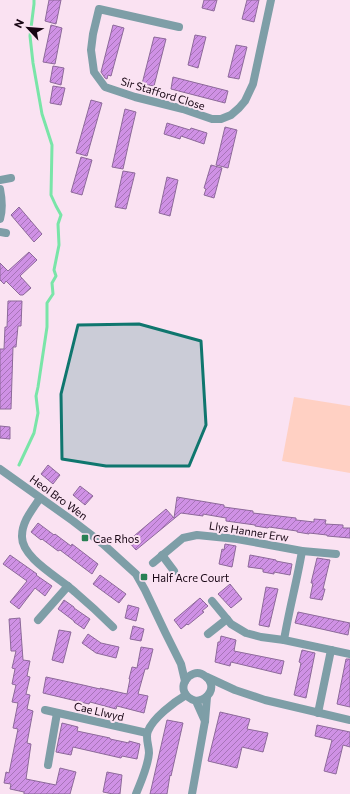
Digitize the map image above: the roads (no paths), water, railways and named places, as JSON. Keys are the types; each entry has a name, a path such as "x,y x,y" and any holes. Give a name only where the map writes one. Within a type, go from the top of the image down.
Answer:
{"street":[{"name":"Sir Stafford Close","path":"179,27 99,9 91,50 94,72 105,87 135,98 183,109 212,119 221,119 231,115 240,108 250,93 271,0"},
{"path":"0,180 11,178"},
{"path":"0,189 0,218"},
{"name":"Heol Bro Wen","path":"0,469 103,544 136,574 181,664 185,681 183,688 186,695"},
{"path":"40,498 23,526 22,536 24,545 39,564 68,586 113,627"},
{"name":"Llys Hanner Erw","path":"153,562 183,538 197,535 237,538 302,551 336,554"},
{"name":"Llys Hanner Erw","path":"284,640 302,551"},
{"path":"162,555 174,571"},
{"path":"38,620 68,586"},
{"path":"212,601 231,624 246,633 350,654"},
{"path":"208,634 227,619"},
{"path":"318,713 331,650"},
{"path":"181,664 235,690 265,700 350,720"},
{"path":"185,681 188,676 193,674 203,675 209,680 211,685 192,794"},
{"path":"136,794 147,766 149,752 147,733 165,710 186,695 190,699 200,701 209,693 235,690"},
{"path":"196,701 205,721"},
{"name":"Cae Llwyd","path":"45,710 147,733"},
{"path":"48,765 57,713"}],"waterway":[{"path":"19,465 34,433 38,413 36,396 47,327 47,303 53,294 52,283 56,276 54,270 59,245 58,224 61,215 51,195 52,145 42,114 33,63 30,36 34,0"}],"place":[{"name":"Cae Rhos","path":"85,538"},
{"name":"Half Acre Court","path":"144,577"}]}
